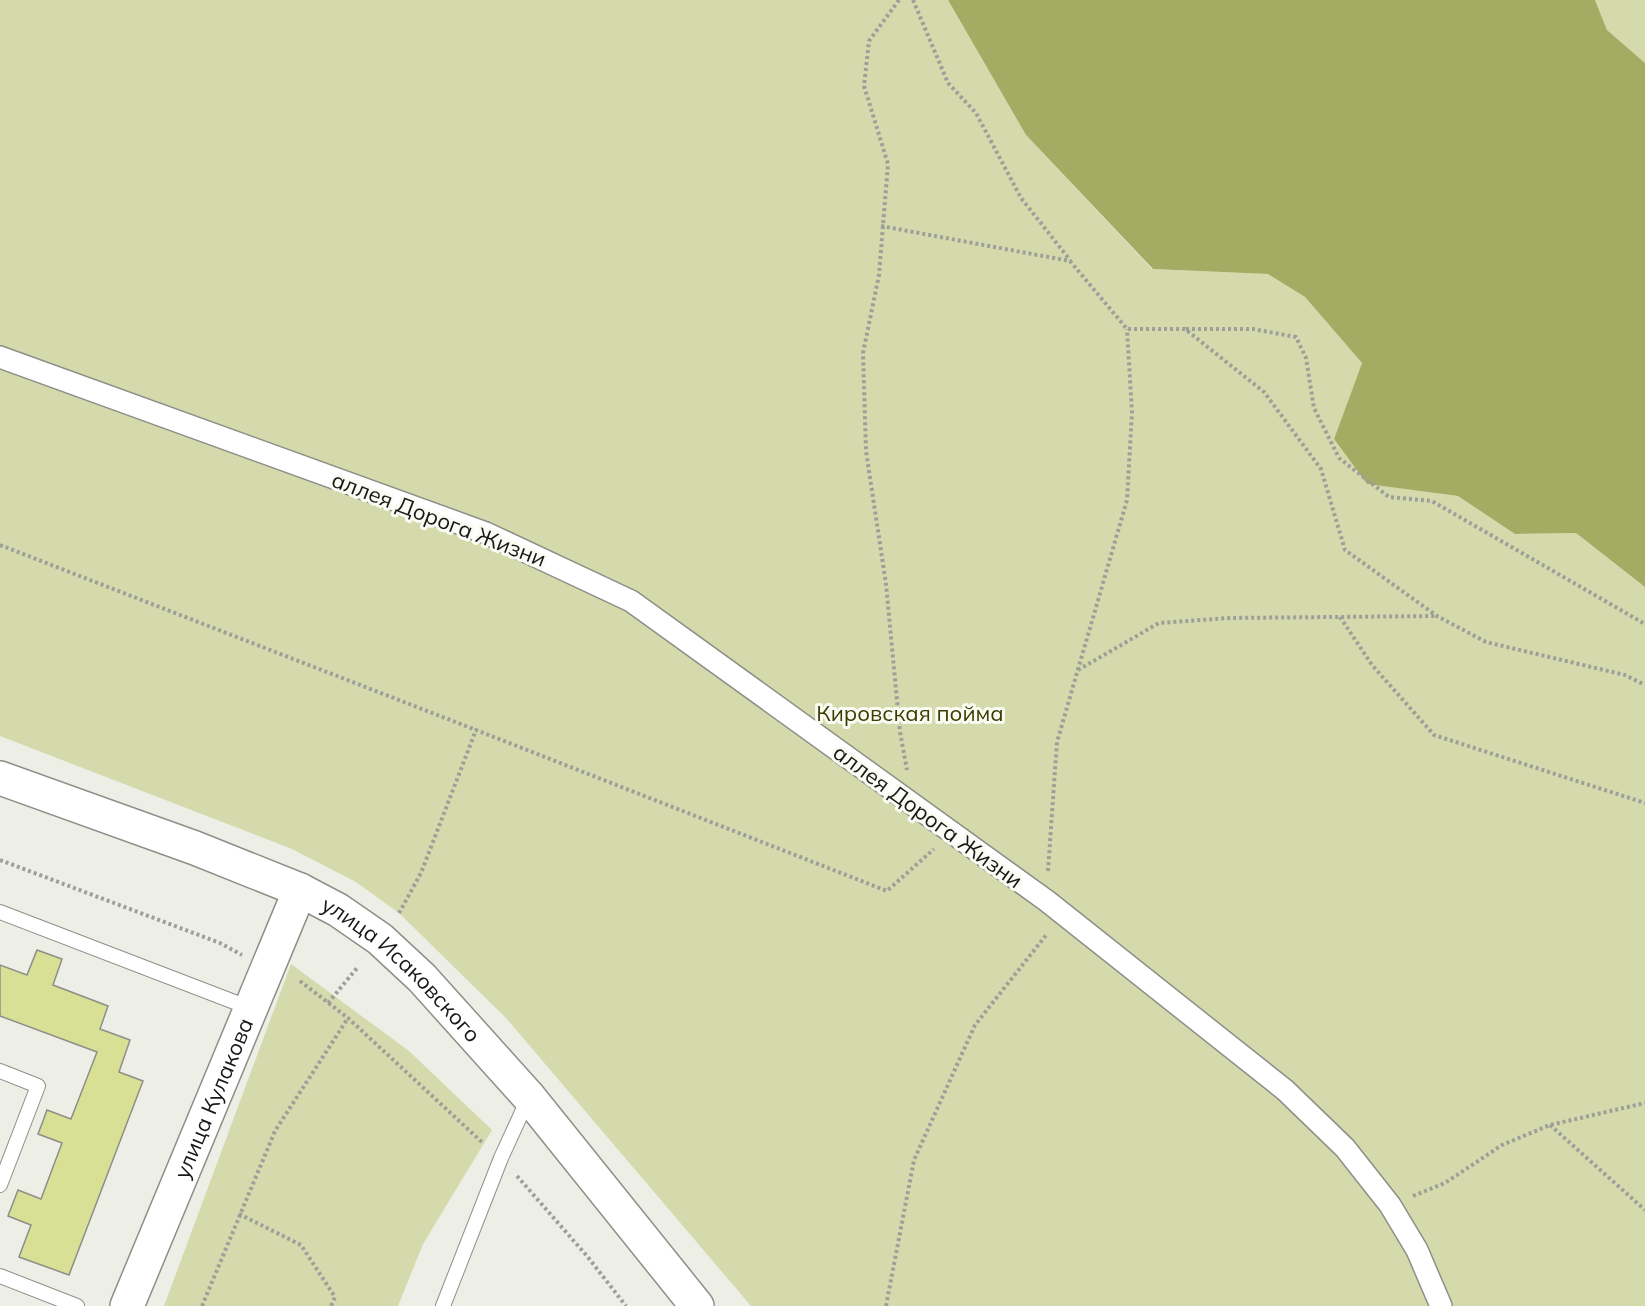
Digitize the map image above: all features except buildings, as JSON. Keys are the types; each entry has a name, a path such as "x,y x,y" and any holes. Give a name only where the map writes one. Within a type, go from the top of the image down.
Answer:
{"street":[{"name":"аллея Дорога Жизни","path":"0,357 486,533 631,601 1055,908 1285,1090 1346,1148 1390,1205 1417,1250 1441,1306"},
{"name":"улица Исаковского","path":"0,778 195,848 300,890 338,910 380,939 442,999 529,1097 697,1306"},
{"name":"улица Кулакова","path":"128,1306 300,890"}],"lane":[{"path":"0,912 250,1008"},
{"path":"0,1071 38,1086 0,1185"},
{"path":"443,1306 501,1158 529,1097"},
{"path":"0,1276 77,1306"}],"path":[{"path":"899,0 869,41 864,86 888,164 881,226 879,275 863,353 866,451 886,584 900,732 914,806"},
{"path":"886,1306 914,1160 975,1025 1055,908 1050,822 1057,742 1127,500 1132,412 1127,329 1021,198 976,113 948,83 913,0"},
{"path":"881,226 1070,261"},
{"path":"1127,329 1253,329 1296,337 1306,358 1314,408 1339,458 1389,497 1432,501 1645,624"},
{"path":"1185,329 1263,392 1321,469 1345,550 1437,616 1486,642 1625,675 1645,685"},
{"path":"0,545 887,891 951,833"},
{"path":"1077,670 1159,623 1229,618 1437,616"},
{"path":"1340,617 1372,665 1434,735 1645,803"},
{"path":"399,913 421,873 477,730"},
{"path":"0,860 246,956"},
{"path":"328,1003 357,968"},
{"path":"300,981 348,1018 501,1158 587,1256 626,1306"},
{"path":"202,1306 275,1131 348,1018"},
{"path":"1390,1205 1445,1183 1502,1145 1551,1125 1645,1103"},
{"path":"1551,1125 1645,1210"},
{"path":"239,1214 301,1245 335,1297 332,1306"}],"green space":[{"name":"Кировская пойма","path":"0,0 948,0 1026,135 1152,269 1268,274 1305,297 1362,363 1334,439 1367,484 1458,496 1515,534 1576,533 1645,587 1645,1306 751,1306 507,1019 399,913 356,882 292,849 0,736"},
{"path":"1595,0 1645,0 1645,63 1607,30"},
{"path":"291,964 409,1051 492,1130 423,1244 398,1306 164,1306"}],"shaded area":[{"path":"948,0 1595,0 1607,30 1645,63 1645,587 1576,533 1515,534 1458,496 1367,484 1334,439 1362,363 1305,297 1268,274 1153,269 1026,135"}]}
